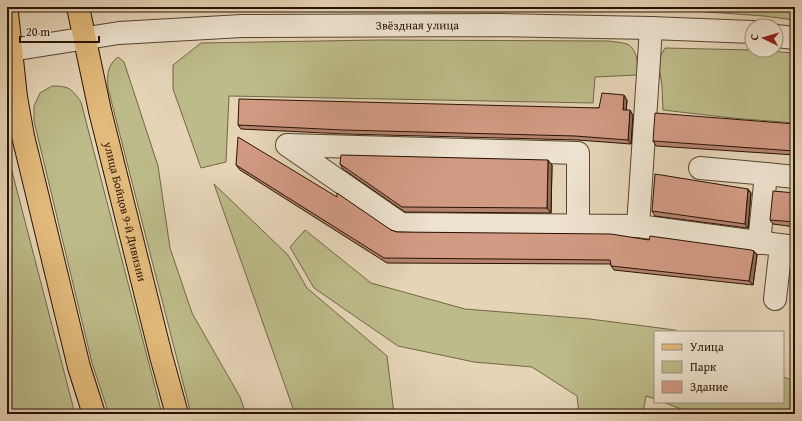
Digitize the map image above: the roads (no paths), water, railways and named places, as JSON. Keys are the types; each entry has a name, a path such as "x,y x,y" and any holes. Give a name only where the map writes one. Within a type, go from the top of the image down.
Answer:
{"main road":[{"name":"улица Бойцов 9-й Дивизии","path":"78,7 100,111 161,356 177,414"},
{"path":"7,13 9,49 16,97 29,163 79,367 94,414"}],"street":[{"name":"Звёздная улица","path":"9,49 119,33 242,26 499,16 651,28 744,32"},
{"path":"638,226 651,28"},
{"path":"784,37 795,38"},
{"path":"578,225 578,153 287,145 401,224 638,226 788,247 775,299"},
{"path":"700,168 795,177"},
{"path":"759,243 766,174"}]}
